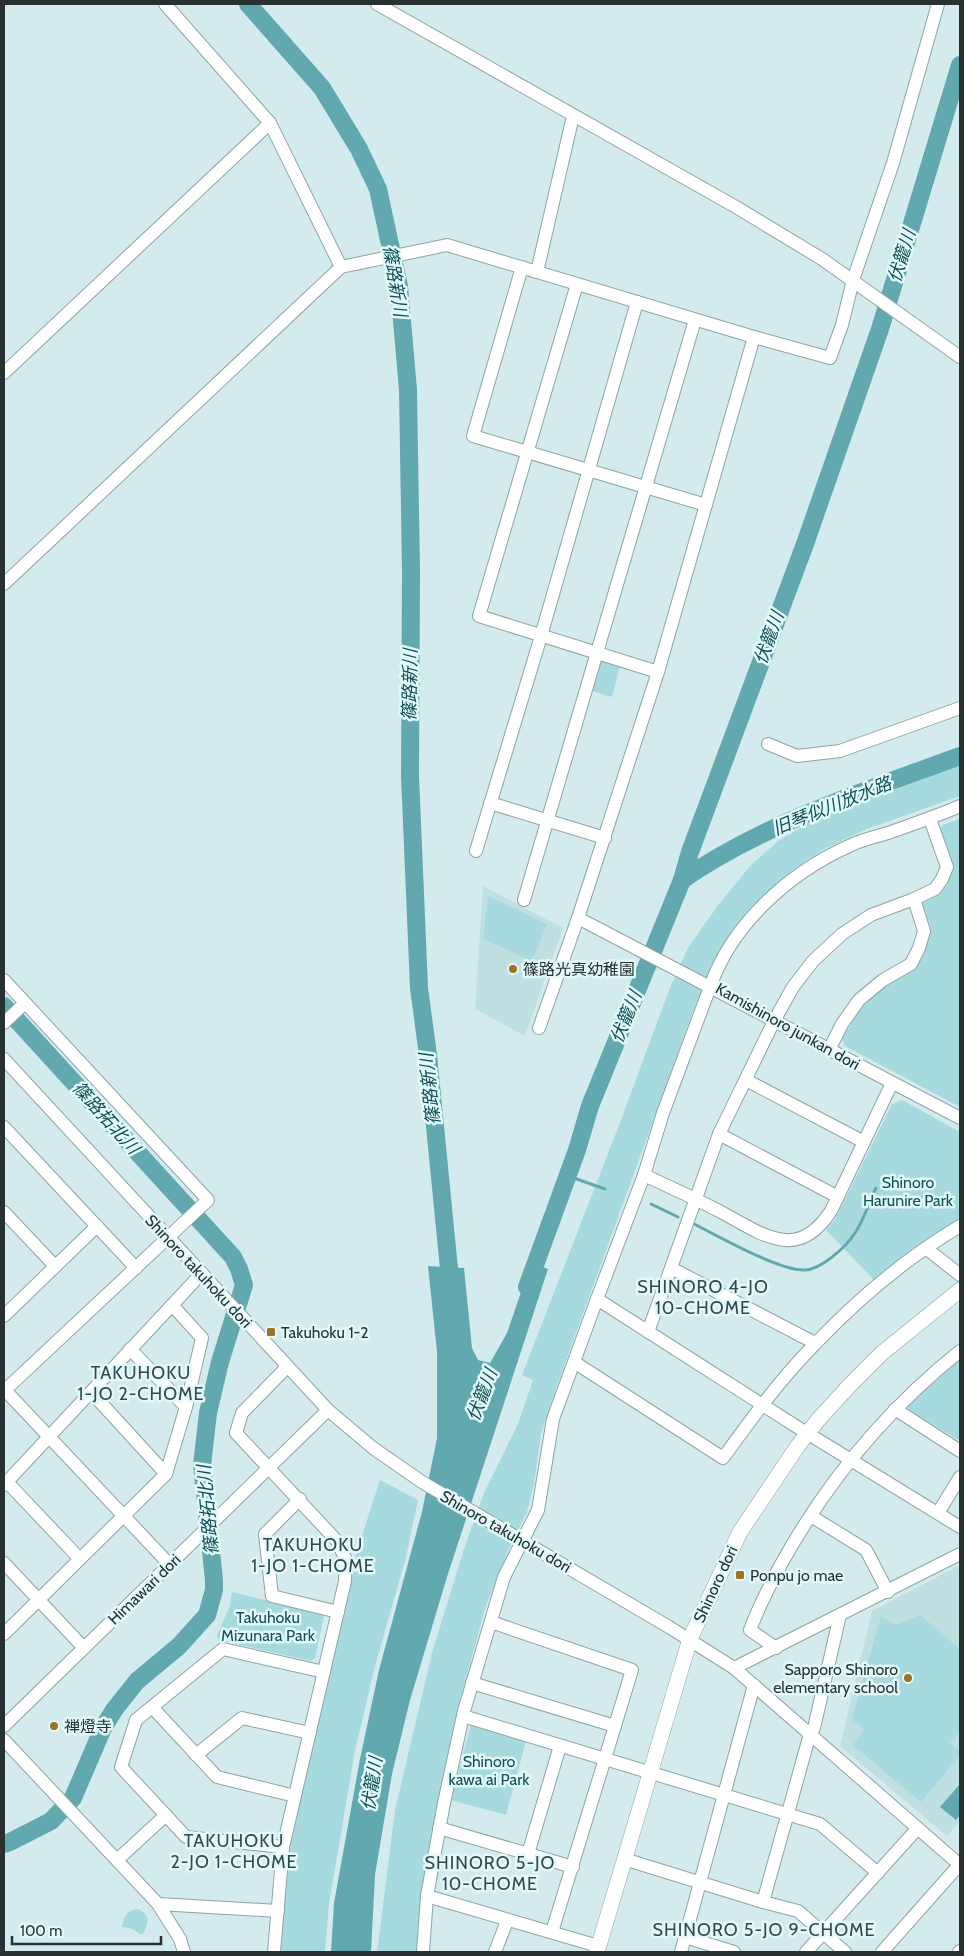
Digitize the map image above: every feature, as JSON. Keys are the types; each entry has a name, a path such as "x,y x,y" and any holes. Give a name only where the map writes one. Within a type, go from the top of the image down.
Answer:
{"main road":[{"name":"Shinoro dori","path":"598,1949 690,1639 740,1532 764,1493 808,1433 850,1385 882,1353 960,1290"}],"street":[{"path":"165,4 270,123 341,267"},
{"path":"377,4 736,207 856,283 960,357"},
{"path":"4,584 341,267 447,245 695,320 830,358 856,283 893,163 938,4"},
{"path":"536,272 573,116"},
{"path":"4,373 270,123"},
{"path":"522,268 473,436 706,505"},
{"path":"577,284 479,616 658,672"},
{"path":"476,851 541,636 637,302"},
{"path":"524,900 695,320"},
{"path":"539,1028 578,918 658,672 754,337"},
{"path":"768,744 797,756 840,751 960,708"},
{"path":"490,804 604,838"},
{"name":"Kamishinoro junkan dori","path":"960,806 930,819 850,845 820,861 787,883 755,914 733,944 714,975 710,987 960,1118"},
{"path":"648,1332 719,1134 774,1021 793,987 813,960 842,934 871,915 935,889 942,879 947,867 930,819"},
{"path":"829,1050 842,1024 859,1000 884,980 911,964 924,931 914,899"},
{"path":"423,1952 427,1896 439,1828 463,1716 490,1622 504,1578 538,1510 553,1420 644,1175 663,1113 710,987 578,918"},
{"path":"4,980 23,1005 208,1200 4,1390 170,1565"},
{"path":"4,1023 23,1005"},
{"name":"Shinoro takuhoku dori","path":"4,1059 287,1367 328,1410 373,1448 422,1482 690,1639 734,1668 960,1865"},
{"path":"746,1080 864,1142"},
{"path":"644,1175 769,1236 786,1240 800,1238 813,1232 822,1224 838,1197 892,1083"},
{"path":"4,1126 136,1268"},
{"path":"719,1134 838,1197"},
{"path":"4,1212 55,1266"},
{"path":"6,1308 55,1266 97,1226"},
{"path":"574,1362 723,1458 762,1404 815,1343 864,1297 960,1226"},
{"path":"927,1249 960,1276"},
{"path":"671,1268 815,1343"},
{"path":"80,1559 5,1483 202,1273"},
{"path":"597,1299 960,1527"},
{"path":"4,1634 166,1474 186,1407 202,1338 172,1305"},
{"path":"130,1350 186,1407"},
{"path":"776,1648 750,1630 762,1601 796,1537 850,1459 895,1409 960,1351"},
{"path":"274,1952 284,1848 345,1581 345,1558 337,1541 300,1499 236,1433 242,1413 287,1367"},
{"path":"91,1392 166,1474"},
{"path":"895,1409 960,1451"},
{"name":"Himawari dori","path":"4,1726 328,1410"},
{"path":"938,1513 960,1477"},
{"path":"300,1499 265,1534 272,1596 338,1612"},
{"path":"811,1516 866,1550 888,1592"},
{"path":"734,1668 888,1592 960,1554"},
{"path":"4,1563 84,1648"},
{"path":"763,1902 810,1734 814,1728 840,1615"},
{"path":"490,1622 632,1670 552,1932"},
{"path":"284,1848 186,1837 121,1767 136,1720 223,1649 324,1672"},
{"path":"472,1683 615,1726"},
{"path":"681,1952 754,1685"},
{"path":"152,1707 217,1777 295,1796"},
{"path":"463,1716 820,1824 878,1873"},
{"path":"196,1755 242,1718 310,1734"},
{"path":"4,1740 158,1904 180,1939 184,1952"},
{"path":"528,1854 560,1746"},
{"path":"117,1860 166,1815"},
{"path":"439,1828 573,1868"},
{"path":"806,1952 917,1829"},
{"path":"624,1859 798,1911 845,1952"},
{"path":"882,1952 960,1865"},
{"path":"427,1896 552,1932 598,1949"},
{"path":"158,1904 278,1911"},
{"path":"495,1952 507,1920"},
{"path":"685,1937 734,1952"}],"shaded area":[{"name":"篠路光真幼稚園","path":"483,886 563,928 525,1036 475,1009"},
{"name":"Sapporo Shinoro elementary school","path":"960,1565 960,1821 947,1836 840,1746 872,1611"}],"green space":[{"path":"601,660 620,667 612,697 592,691"},
{"path":"960,765 960,796 867,829 824,849 791,871 748,910 712,964 693,1011 555,1391 541,1434 534,1484 527,1512 508,1551 486,1606 459,1703 434,1822 416,1952 377,1952 395,1810 432,1653 463,1552 484,1493 518,1424 533,1380 522,1375 671,985 689,946 719,904 751,865 778,841 812,821 869,797"},
{"path":"960,819 960,1107 845,1046 842,1038 861,1008 877,992 916,968 926,948 930,926 922,903 935,897 944,889 949,881 950,862 940,829 943,825"},
{"path":"488,896 547,924 532,961 483,939"},
{"name":"Shinoro Harunire Park","path":"902,1100 960,1132 960,1220 874,1280 826,1230 835,1220 892,1104"},
{"path":"960,1359 960,1441 909,1410 907,1405"},
{"path":"380,1480 418,1500 406,1557 374,1670 355,1751 329,1904 325,1952 280,1952 290,1847 301,1795 357,1551"},
{"name":"Takuhoku Mizunara Park","path":"232,1592 320,1613 324,1617 315,1658 311,1661 219,1640 217,1635 230,1606"},
{"name":"Sapporo Shinoro elementary school","path":"920,1615 960,1649 960,1731 950,1743 960,1751 960,1755 921,1802 853,1745 864,1730 852,1719 881,1616 895,1625"},
{"name":"Shinoro kawa ai Park","path":"471,1725 526,1741 506,1815 451,1800"},
{"path":"138,1909 145,1914 148,1920 142,1935 130,1928 122,1927 126,1914"}],"water":[{"path":"531,1263 548,1269 447,1577 410,1700 392,1774 375,1875 371,1952 331,1952 334,1903 360,1759 379,1670 422,1512 437,1438 437,1352 428,1266 464,1268 472,1348 478,1360 490,1363 507,1333"},
{"path":"960,1784 960,1815 956,1820 940,1807"}],"waterway":[{"name":"篠路新川","path":"248,4 322,88 359,149 378,189 399,286 408,390 411,571 410,776 419,988 428,1055 451,1289"},
{"name":"伏籠川","path":"527,1287 577,1150 590,1106 682,880 690,852 805,544 880,329 960,65"},
{"name":"旧琴似川放水路","path":"682,880 714,859 748,841 817,809 960,756"},
{"name":"篠路拓北川","path":"4,1006 233,1257 244,1285 220,1362 208,1413 202,1465 214,1580 214,1590 207,1615 179,1646 137,1681 114,1710 103,1728 73,1798 51,1821 4,1844"},
{"path":"568,1176 605,1189"},
{"path":"694,1224 748,1252 778,1264 803,1270 810,1269 817,1267 832,1257 851,1239 876,1188"},
{"path":"651,1204 678,1217"}],"place":[{"name":"篠路光真幼稚園","path":"513,969"},
{"name":"Takuhoku 1-2","path":"271,1332"},
{"name":"Ponpu jo mae","path":"740,1575"},
{"name":"Sapporo Shinoro elementary school","path":"908,1678"},
{"name":"禅燈寺","path":"54,1726"}],"district":[{"name":"SHINORO 4-JO 10-CHOME","path":"703,1297"},
{"name":"TAKUHOKU 1-JO 2-CHOME","path":"141,1384"},
{"name":"TAKUHOKU 1-JO 1-CHOME","path":"313,1555"},
{"name":"TAKUHOKU 2-JO 1-CHOME","path":"234,1851"},
{"name":"SHINORO 5-JO 10-CHOME","path":"490,1874"},
{"name":"SHINORO 5-JO 9-CHOME","path":"764,1930"}]}
